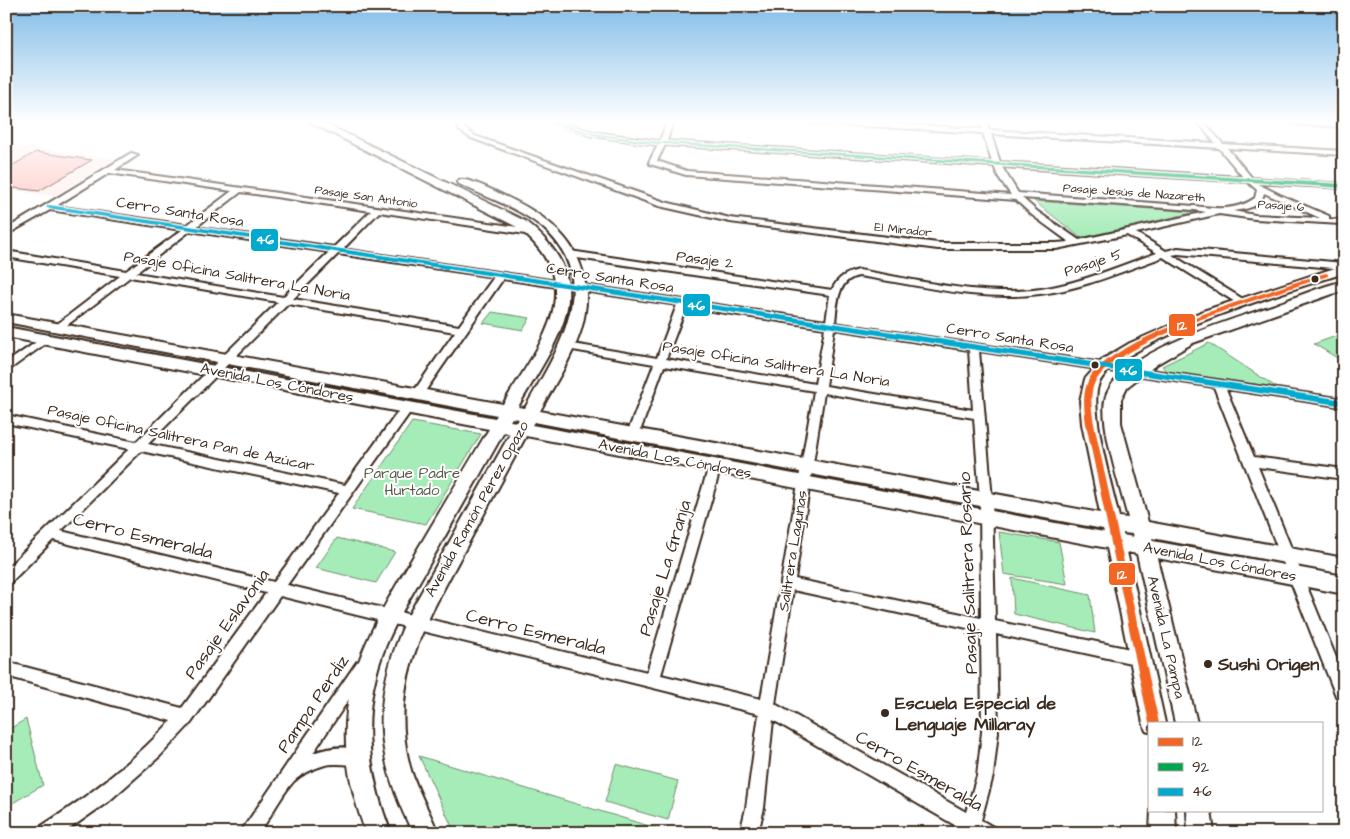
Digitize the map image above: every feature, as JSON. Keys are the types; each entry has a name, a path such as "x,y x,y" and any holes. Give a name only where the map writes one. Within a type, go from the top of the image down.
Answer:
{"street":[{"path":"6,233 126,160"},
{"path":"394,160 503,214"},
{"path":"417,160 423,163"},
{"name":"El Mirador","path":"537,160 648,200 714,217 938,246 973,248 1056,246 1077,243 1222,212 1254,203 1259,199 1261,190"},
{"name":"Pasaje Jesús de Nazareth","path":"654,160 653,162 682,172 699,175 1222,212"},
{"path":"936,160 1344,186"},
{"path":"996,160 1002,177 1016,197 1077,243"},
{"path":"1232,160 1248,180 1261,190 1341,223"},
{"name":"Pasaje San Antonio","path":"108,171 532,232"},
{"name":"Avenida Ramón Pérez Opazo","path":"426,833 403,785 396,761 392,736 391,712 394,688 406,644 415,623 567,346 578,319 580,288 577,271 570,254 560,239 547,226 521,209 450,176"},
{"path":"59,327 239,190"},
{"name":"Cerro Santa Rosa","path":"49,207 1344,403"},
{"path":"6,578 377,210"},
{"name":"Pasaje 6","path":"1222,212 1255,217 1341,223"},
{"name":"Avenida Ramón Pérez Opazo","path":"379,833 366,803 357,757 358,704 371,654 389,616 554,331 561,312 562,286 560,275 551,255 532,232 503,214"},
{"path":"1130,232 1243,303"},
{"name":"Pasaje 5","path":"849,273 983,291 1022,293 1074,284 1178,251 1344,268"},
{"name":"Pasaje Oficina Salitrera La Noria","path":"6,254 462,330"},
{"name":"Pasaje 2","path":"570,254 836,293"},
{"name":"Avenida La Pampa","path":"1154,722 1088,412 1090,385 1103,368 1153,337 1344,268"},
{"name":"Salitrera Lagunas","path":"749,833 755,808 767,708 830,326 836,293 842,278 849,273"},
{"path":"417,394 500,276"},
{"name":"Avenida La Pampa","path":"1186,722 1143,538 1113,423 1111,409 1116,391 1126,378 1152,360 1188,340 1344,285"},
{"path":"633,434 682,304"},
{"name":"Avenida Los Cóndores","path":"6,318 417,394 505,418 715,466 806,474 986,499 1295,577 1344,585"},
{"name":"Avenida Los Cóndores","path":"6,332 407,408 505,418"},
{"path":"6,369 45,339"},
{"name":"Pasaje Oficina Salitrera La Noria","path":"567,346 980,414"},
{"name":"Pasaje Salitrera Rosario","path":"971,825 985,776 989,754 986,499 974,348"},
{"path":"1219,385 1344,696"},
{"name":"Pasaje Eslavonia","path":"46,833 90,805 118,784 160,745 185,716 407,408"},
{"name":"Pasaje Oficina Salitrera Pan de Azúcar","path":"6,419 348,490"},
{"name":"Avenida Los Cóndores","path":"525,422 633,434 986,517 1114,532"},
{"path":"1249,461 1344,474"},
{"name":"Pasaje La Granja","path":"652,680 715,466"},
{"name":"Cerro Esmeralda","path":"50,534 767,708 987,833"},
{"name":"Avenida Los Cóndores","path":"1143,538 1287,556 1344,566"},
{"path":"788,584 1140,658"},
{"name":"Pampa Perdiz","path":"248,833 289,776 371,654"},
{"path":"6,668 185,716"},
{"name":"Pampa Perdiz","path":"289,776 308,763 329,756 339,754 357,757"},
{"path":"1163,812 1163,833"},
{"path":"1199,812 1200,833"}],"shaded area":[{"path":"6,160 113,160 54,196 6,190"}],"green space":[{"path":"1034,201 1196,212 1081,238"},
{"path":"492,312 530,318 523,330 483,323"},
{"path":"1336,336 1344,340 1344,362 1314,344"},
{"path":"1209,343 1276,387 1167,372 1162,366"},
{"name":"Parque Padre Hurtado","path":"412,422 481,434 426,524 352,509"},
{"path":"999,532 1059,542 1067,584 1004,574"},
{"path":"337,538 395,552 376,583 316,568"},
{"path":"1012,578 1090,595 1095,633 1014,614"},
{"path":"26,719 43,785 6,807 6,731"},
{"path":"419,756 672,833 455,833"},
{"path":"616,764 678,781 668,820 605,802"}],"building":[{"path":"22,160 92,160 39,191 6,187 6,169"}],"transit line":[{"name":"92","path":"935,160 1344,186"},
{"name":"46","path":"49,207 1344,403"},
{"name":"12","path":"1154,722 1090,424 1089,389 1093,379 1108,363 1133,347 1164,332 1237,304 1326,275"}],"place":[{"name":"Sushi Origen","path":"1208,664"},
{"name":"Escuela Especial de Lenguaje Millaray","path":"885,713"}]}
